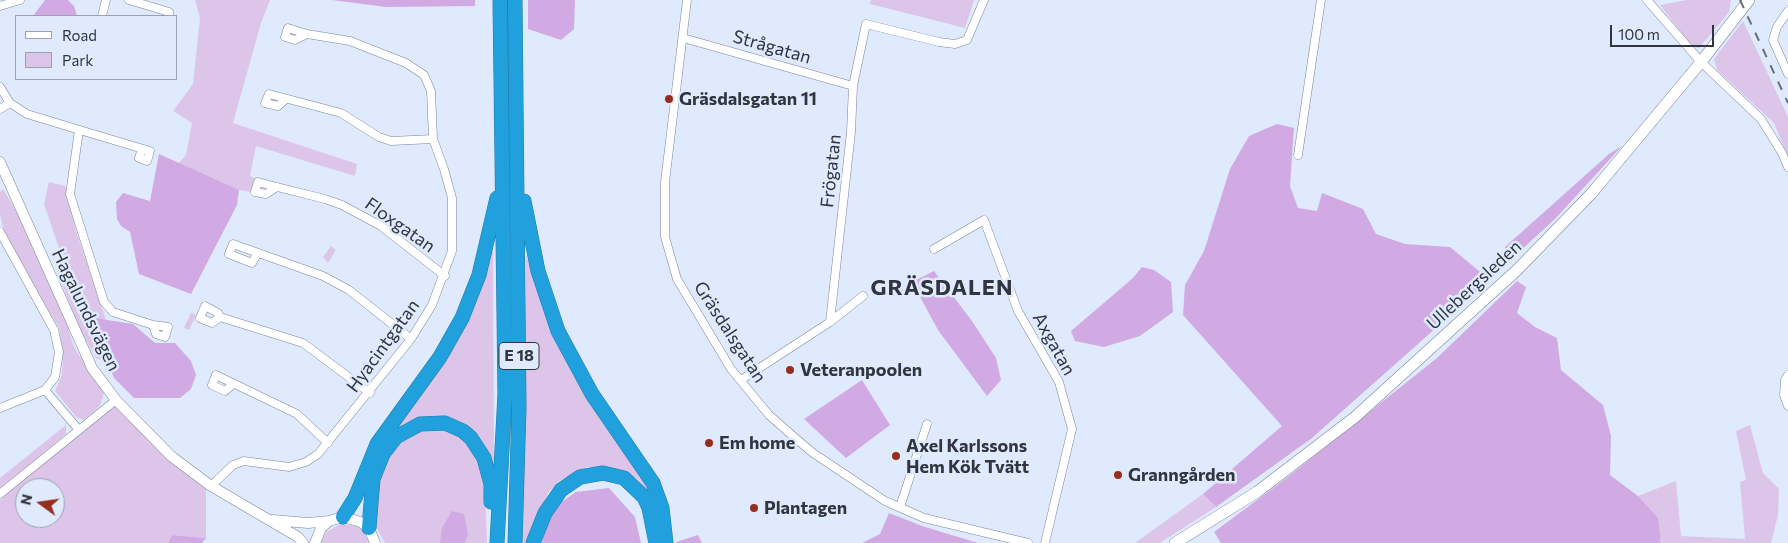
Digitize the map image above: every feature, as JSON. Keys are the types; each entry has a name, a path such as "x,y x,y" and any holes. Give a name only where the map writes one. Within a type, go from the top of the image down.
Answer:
{"highway":[{"name":"E 18","path":"497,543 505,394 500,0"},
{"name":"E 18","path":"514,543 519,407 515,0"},
{"path":"517,168 538,271 558,331 592,394 653,482 662,508 666,543"},
{"path":"336,519 356,498 377,444 440,357 462,318 480,275 502,170"},
{"path":"369,528 373,478 383,454 402,432 420,424 436,422 463,431 477,446 484,458 491,484 491,543"},
{"path":"533,543 545,513 561,490 580,477 603,473 624,478 644,496 649,508 656,543"}],"main road":[{"name":"Ullebergsleden","path":"1176,543 1257,492 1348,423 1517,270 1590,194 1701,62 1749,0"}],"street":[{"path":"0,6 20,0"},
{"path":"102,15 106,0"},
{"path":"129,0 169,12 169,15"},
{"name":"Gräsdalsgatan","path":"687,0 665,182 665,237 677,279 731,369 769,414 813,453 885,500 924,518 1028,543"},
{"name":"Frögatan","path":"830,322 851,132 853,86 866,24 939,42 955,44 967,40 984,0"},
{"path":"1298,155 1321,0"},
{"path":"1647,0 1701,62 1760,119 1782,153 1788,167"},
{"path":"1788,11 1777,27 1773,40 1788,74"},
{"name":"Hyacintgatan","path":"211,486 233,465 244,461 297,466 318,454 370,393 411,339 432,305 445,276 452,251 452,198 433,138 431,92 424,75 418,69 350,41 307,34"},
{"name":"Strågatan","path":"683,38 853,86"},
{"path":"0,87 3,97 27,114 142,149"},
{"path":"286,99 341,113 379,137 391,141 433,138"},
{"path":"0,108 10,103"},
{"path":"79,130 70,194 104,302 113,312 153,325"},
{"name":"Hagalundsvägen","path":"0,162 92,368 116,400 171,456 211,486 298,537 303,543"},
{"name":"Floxgatan","path":"277,187 342,205 381,226 445,276"},
{"name":"Axgatan","path":"934,249 984,220 1018,311 1060,382 1072,429 1045,543"},
{"path":"0,232 54,330 59,352 55,377 45,390 0,408"},
{"path":"257,254 309,270 349,290 411,339"},
{"path":"741,380 830,322 864,296"},
{"path":"220,317 303,343 370,393"},
{"path":"1788,375 1784,386 1784,395 1788,406"},
{"path":"233,384 297,414 328,443"},
{"path":"45,390 78,429"},
{"path":"0,494 116,400"},
{"path":"900,507 927,424"},
{"path":"315,543 321,528 336,519 362,522 369,528 375,543"},
{"name":"Hagalundsvägen","path":"269,520 308,523 336,519"}],"green space":[{"path":"195,0 270,0 261,23 233,123 357,164 355,176 256,146 250,176 254,178 252,192 239,190 178,164 186,155 192,123 173,111 193,84 200,18"},
{"path":"871,0 974,0 965,28 870,4"},
{"path":"1687,0 1731,0 1729,12 1699,48 1692,46 1660,5"},
{"path":"1743,21 1788,117 1788,157 1774,123 1717,70 1714,59"},
{"path":"49,182 65,186 76,231 106,320 88,318 107,363 96,358 79,328 56,268 63,260 44,204"},
{"path":"3,189 19,216 67,324 74,347 104,393 100,406 84,420 76,417 55,391 62,375 63,352 59,328 5,236 0,214 0,192"},
{"path":"493,243 494,471 483,443 468,425 450,417 432,416 418,418 405,423 391,434 426,385"},
{"path":"331,246 336,250 328,263 323,257"},
{"path":"526,255 535,282 654,497 655,513 647,490 637,479 621,471 587,467 559,481 548,493 526,543 522,543"},
{"path":"191,313 196,315 189,330 184,328"},
{"path":"115,405 206,487 206,538 172,535 168,543 0,543 0,500 15,488 15,528 65,528 65,478 27,478"},
{"path":"433,424 464,437 478,456 485,492 487,543 385,543 375,525 373,494 396,441"},
{"path":"66,425 66,434 0,490 0,478"},
{"path":"1750,425 1763,473 1779,489 1778,515 1771,543 1661,543 1662,541 1638,496 1676,481 1681,536 1745,539 1740,482 1746,480 1736,431"},
{"path":"1203,494 1216,507 1160,543 1135,543"},
{"path":"341,524 357,526 364,532 369,543 321,543 326,532"}],"shaded area":[{"path":"45,0 68,0 74,6 77,15 34,15"},
{"path":"332,0 475,0 475,6 386,7"},
{"path":"528,0 575,0 574,29 561,40 528,29"},
{"path":"1277,124 1294,128 1290,186 1298,208 1317,211 1322,193 1363,209 1376,234 1405,244 1450,247 1490,280 1312,438 1216,507 1203,494 1282,426 1183,315 1185,285 1204,251 1230,169 1249,136"},
{"path":"1622,146 1555,219 1507,263 1505,247 1609,154"},
{"path":"159,154 239,190 237,205 191,294 139,274 130,232 121,226 117,219 116,202 123,193 150,201"},
{"path":"1142,267 1154,270 1171,282 1173,312 1140,336 1104,347 1075,341 1071,331 1133,278"},
{"path":"934,271 972,321 996,358 1001,380 987,396 938,330 912,282"},
{"path":"1517,281 1526,287 1517,313 1535,327 1557,338 1561,370 1603,405 1611,436 1610,475 1638,496 1658,518 1661,543 1221,543 1214,532 1284,480 1437,358"},
{"path":"88,317 133,324 155,343 175,343 191,361 196,375 191,389 180,398 134,398 114,378"},
{"path":"862,380 890,425 846,458 804,419"},
{"path":"609,488 635,517 641,543 542,543 545,528 557,505 576,492"},
{"path":"452,511 464,514 468,534 465,543 440,543 442,528"},
{"path":"889,513 922,526 978,543 862,543 880,534"},
{"path":"172,535 206,538 202,543 168,543"},
{"path":"698,535 702,543 676,543 676,542"}],"railway":[{"path":"1740,0 1788,103"}],"place":[{"name":"Gräsdalsgatan 11","path":"669,99"},
{"name":"Veteranpoolen","path":"790,370"},
{"name":"Em home","path":"709,443"},
{"name":"Axel Karlssons Hem Kök Tvätt","path":"896,456"},
{"name":"Granngården","path":"1118,475"},
{"name":"Plantagen","path":"754,508"}],"district":[{"name":"GRÄSDALEN","path":"942,288"}]}
